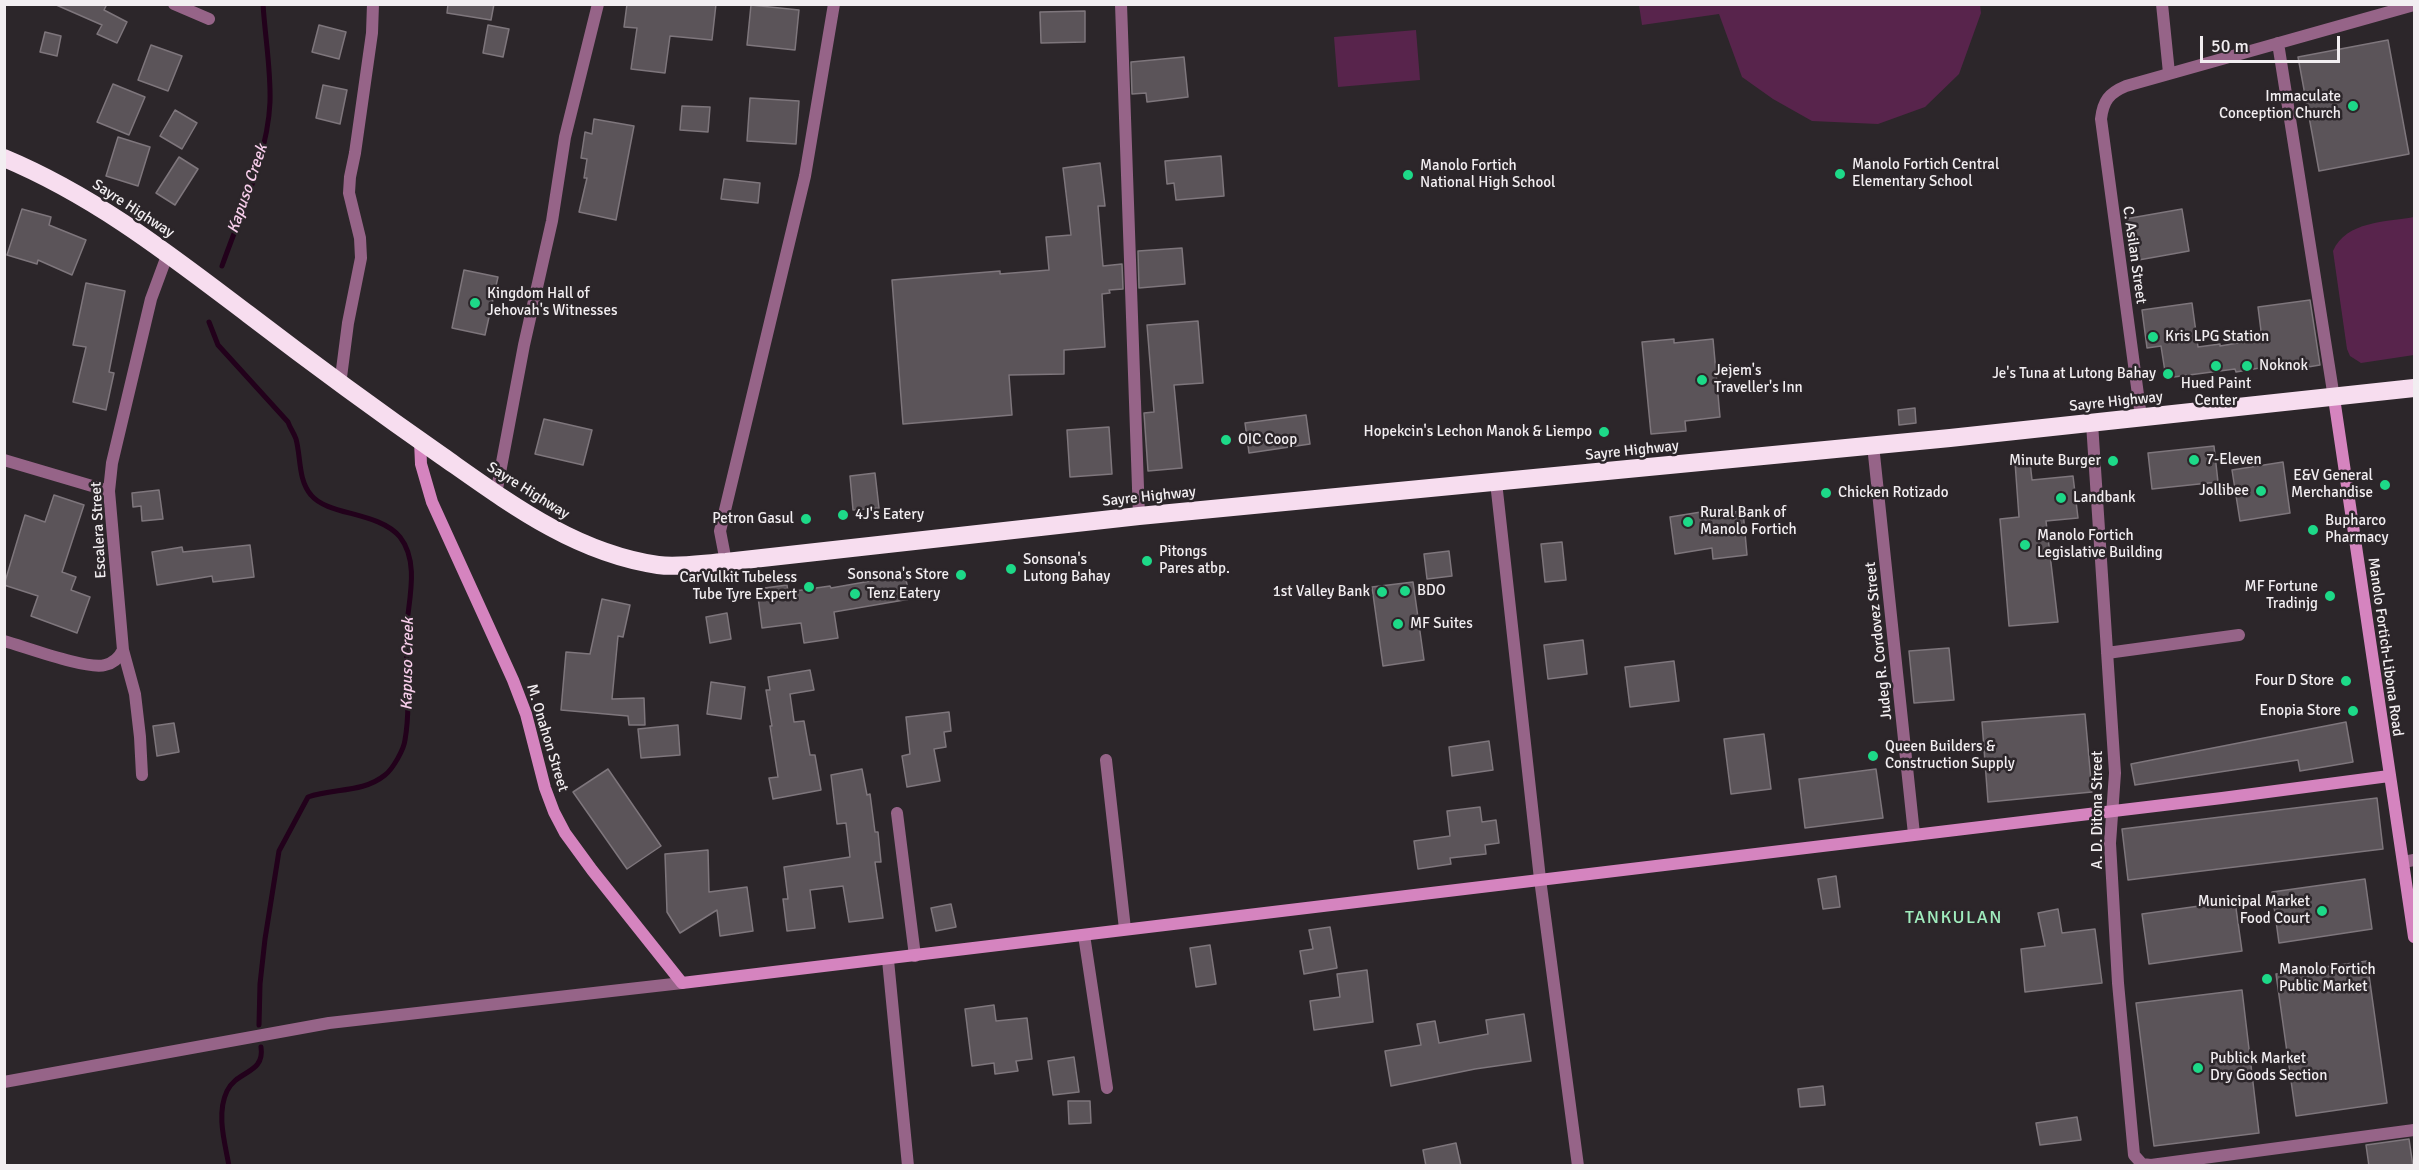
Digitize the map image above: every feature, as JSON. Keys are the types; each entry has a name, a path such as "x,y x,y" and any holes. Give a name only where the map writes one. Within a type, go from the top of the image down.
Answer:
{"highway":[{"name":"Sayre Highway","path":"6,164 59,183 168,253 340,385 546,527 603,552 660,565 726,562 1139,516 1873,446 2415,388"}],"street":[{"path":"174,4 209,19"},
{"path":"340,385 348,323 361,258 360,238 349,193 372,33 373,4"},
{"path":"496,494 524,345 552,221 565,137 598,4"},
{"path":"726,562 720,531 805,176 834,4"},
{"path":"1121,4 1139,516"},
{"path":"2162,4 2169,74 2415,4"},
{"path":"2278,43 2334,398"},
{"name":"C. Asilan Street","path":"2141,417 2101,119 2106,98 2126,86 2169,74"},
{"name":"Escalera Street","path":"142,774 135,694 123,650 109,491 112,463 151,299 168,253"},
{"name":"Manolo Fortich-Libona Road","path":"2334,398 2389,776 2409,861 2415,937"},
{"name":"A. D. Ditona Street","path":"2092,423 2115,773 2110,843 2132,1143 2137,1161 2151,1165 2415,1130"},
{"name":"M. Onahon Street","path":"420,441 421,464 432,502 513,680 526,714 545,788 554,812 565,833 592,870 682,983"},
{"name":"Judeg R. Cordovez Street","path":"1873,446 1914,834"},
{"path":"4,460 109,491"},
{"path":"1496,482 1540,879 1578,1166"},
{"path":"2107,653 2239,635"},
{"path":"4,641 88,665 103,666 112,662 123,650"},
{"path":"1106,760 1125,929"},
{"path":"4,1082 329,1023 888,960 1084,934 2389,776"},
{"path":"897,813 915,956"},
{"path":"1084,934 1107,1088"},
{"path":"888,960 908,1166"}],"shaded area":[{"path":"1639,5 1980,5 1981,13 1959,74 1925,107 1878,124 1812,121 1773,99 1742,77 1719,14 1642,25"},
{"path":"1416,30 1420,80 1338,87 1334,37"},
{"path":"2414,217 2414,355 2361,363 2350,356 2347,349 2333,251 2339,241 2357,228"}],"building":[{"path":"54,4 107,4 104,10 127,22 117,43 97,34 102,25"},
{"path":"448,4 494,4 491,20 447,13"},
{"path":"627,4 716,4 712,40 670,36 665,73 631,69 637,28 624,27"},
{"path":"751,5 799,10 795,50 747,45"},
{"path":"1085,11 1085,42 1041,43 1040,12"},
{"path":"319,25 346,32 339,59 312,52"},
{"path":"488,25 509,29 503,57 483,53"},
{"path":"45,32 61,36 57,56 40,52"},
{"name":"Immaculate Conception Church","path":"2388,40 2409,154 2319,171 2298,57"},
{"path":"151,45 182,56 168,91 138,80"},
{"path":"1184,57 1188,97 1147,102 1146,93 1132,94 1131,62"},
{"path":"113,84 145,97 129,135 97,122"},
{"path":"323,85 347,90 340,124 316,118"},
{"path":"750,98 799,101 796,144 747,141"},
{"path":"682,106 710,107 708,132 680,130"},
{"path":"175,110 197,123 182,149 160,136"},
{"path":"594,119 634,126 616,220 579,212 587,178 584,178 587,159 581,158 585,132 592,134"},
{"path":"118,137 150,147 138,186 106,176"},
{"path":"1221,156 1224,196 1176,200 1174,183 1167,184 1165,161"},
{"path":"179,157 198,169 175,205 156,193"},
{"path":"1100,163 1105,206 1098,206 1103,266 1122,264 1123,289 1109,290 1110,293 1102,294 1105,347 1064,350 1064,374 1009,375 1012,415 903,424 892,280 1000,271 1000,274 1049,270 1046,237 1071,235 1063,168"},
{"path":"724,179 760,183 758,203 721,199"},
{"path":"22,209 51,217 49,225 86,240 72,275 38,260 37,264 7,255"},
{"path":"2182,209 2189,251 2133,261 2125,219"},
{"path":"1182,248 1185,284 1139,288 1138,251"},
{"name":"Kingdom Hall of Jehovah's Witnesses","path":"464,270 498,277 485,335 452,328"},
{"path":"86,283 125,291 109,372 114,373 106,410 73,402 86,347 73,345"},
{"path":"2310,300 2320,365 2296,369 2295,362 2236,372 2235,369 2166,378 2161,346 2147,348 2142,310 2192,303 2198,347 2220,344 2220,346 2262,339 2258,307"},
{"path":"1198,321 1203,383 1174,385 1182,468 1148,471 1144,413 1154,412 1147,325"},
{"path":"1674,339 1674,343 1713,339 1720,417 1685,421 1686,431 1651,434 1642,342"},
{"path":"1915,408 1916,423 1899,425 1898,410"},
{"path":"1306,415 1310,444 1249,453 1245,423"},
{"path":"544,419 592,430 583,465 535,454"},
{"path":"1109,427 1112,474 1070,477 1067,430"},
{"path":"2214,446 2218,482 2152,489 2148,453"},
{"path":"2015,462 2030,462 2032,480 2073,476 2078,518 2046,521 2058,622 2009,626 2000,519 2019,517"},
{"name":"Jollibee","path":"2283,462 2290,513 2240,521 2232,470"},
{"path":"875,473 879,508 853,510 850,476"},
{"path":"159,490 163,519 142,521 141,506 133,507 132,493"},
{"path":"54,495 84,505 62,572 76,577 71,590 90,597 77,633 31,616 38,596 4,585 25,515 45,522"},
{"path":"1743,511 1747,555 1713,559 1712,548 1675,554 1670,517 1701,512 1701,515"},
{"path":"1562,542 1566,580 1545,582 1541,544"},
{"path":"250,545 254,577 213,582 212,576 157,585 152,552 182,547 183,552"},
{"path":"1449,551 1452,576 1427,579 1424,554"},
{"path":"905,575 910,599 834,612 838,638 804,643 801,623 762,628 757,589 787,585 788,592 830,586 831,588"},
{"name":"MF Suites","path":"1413,582 1424,660 1383,666 1372,587"},
{"path":"602,599 630,605 623,637 618,636 612,699 644,698 645,725 629,725 628,716 561,710 566,652 590,654"},
{"path":"727,613 731,639 710,643 706,617"},
{"path":"1583,640 1587,674 1548,679 1544,645"},
{"path":"1949,648 1954,700 1914,703 1909,651"},
{"path":"1674,661 1679,701 1630,707 1625,667"},
{"path":"810,670 814,690 790,694 794,722 804,721 810,755 815,755 821,790 773,799 769,778 778,777 766,690 770,690 768,677"},
{"path":"711,682 745,687 741,719 707,714"},
{"path":"949,712 951,731 944,732 946,747 934,749 940,781 907,787 902,756 910,754 906,717"},
{"path":"2085,714 2092,792 1988,802 1982,722"},
{"path":"2346,722 2353,762 2300,771 2298,760 2135,785 2131,764"},
{"path":"174,723 179,752 157,756 153,726"},
{"path":"678,725 680,755 641,758 638,729"},
{"path":"1764,734 1771,789 1731,794 1724,739"},
{"path":"1489,741 1493,770 1452,776 1449,747"},
{"path":"608,769 661,846 627,869 573,792"},
{"path":"862,769 867,795 870,794 875,832 878,832 881,862 875,862 883,918 849,922 843,886 810,890 815,928 787,931 783,899 788,899 784,867 850,857 846,823 837,824 831,775"},
{"path":"1876,769 1883,818 1805,828 1799,779"},
{"path":"2377,798 2383,849 2128,880 2122,829"},
{"path":"1480,807 1482,822 1496,820 1499,843 1485,845 1486,854 1450,858 1451,864 1418,869 1414,841 1450,836 1447,811"},
{"path":"708,850 709,892 747,887 753,931 720,936 717,910 680,933 667,912 665,854"},
{"path":"1836,876 1840,907 1823,909 1818,879"},
{"name":"Municipal Market Food Court","path":"2365,879 2372,929 2279,943 2272,892"},
{"path":"2235,901 2242,951 2149,964 2142,914"},
{"path":"951,904 956,927 936,931 931,908"},
{"path":"2058,909 2062,933 2095,929 2102,983 2025,992 2021,949 2045,946 2038,913"},
{"path":"1330,927 1337,968 1304,974 1300,951 1313,949 1309,930"},
{"path":"1210,945 1216,984 1196,987 1190,948"},
{"path":"2367,961 2387,1103 2296,1116 2276,974"},
{"path":"1367,970 1373,1022 1314,1030 1310,1001 1340,997 1337,974"},
{"name":"Publick Market Dry Goods Section","path":"2242,990 2259,1133 2154,1146 2136,1003"},
{"path":"994,1005 996,1021 1027,1018 1032,1059 1016,1061 1018,1071 995,1074 994,1063 972,1066 965,1009"},
{"path":"1524,1014 1531,1061 1475,1069 1391,1086 1385,1051 1421,1045 1417,1024 1435,1021 1439,1043 1488,1034 1486,1020"},
{"path":"1074,1057 1079,1092 1053,1095 1048,1061"},
{"path":"1823,1086 1825,1105 1800,1107 1798,1089"},
{"path":"1068,1101 1090,1101 1091,1123 1069,1124"},
{"path":"2077,1117 2081,1140 2040,1145 2036,1123"},
{"path":"2409,1139 2413,1166 2369,1166 2366,1145"},
{"path":"1456,1143 1461,1166 1426,1166 1423,1150"}],"waterway":[{"name":"Kapuso Creek","path":"222,266 259,164 268,122 270,77 263,4"},
{"name":"Kapuso Creek","path":"209,322 218,345 288,422 298,446 304,482 311,495 329,507 379,522 391,529 400,537 406,548 411,572 406,635 408,701 404,744 398,759 385,775 376,781 367,785 308,797 279,851 265,939 260,984 259,1025"},
{"name":"Kapuso Creek","path":"229,1166 222,1128 224,1100 231,1084 259,1062 261,1047"}],"place":[{"name":"Immaculate Conception Church","path":"2353,106"},
{"name":"Manolo Fortich Central Elementary School","path":"1840,174"},
{"name":"Manolo Fortich National High School","path":"1408,175"},
{"name":"Kingdom Hall of Jehovah's Witnesses","path":"475,303"},
{"name":"Kris LPG Station","path":"2153,337"},
{"name":"Hued Paint Center","path":"2216,366"},
{"name":"Noknok","path":"2247,366"},
{"name":"Je's Tuna at Lutong Bahay","path":"2168,374"},
{"name":"Jejem's Traveller's Inn","path":"1702,380"},
{"name":"Hopekcin's Lechon Manok & Liempo","path":"1604,432"},
{"name":"OIC Coop","path":"1226,440"},
{"name":"7-Eleven","path":"2194,460"},
{"name":"Minute Burger","path":"2113,461"},
{"name":"E&V General Merchandise","path":"2385,485"},
{"name":"Jollibee","path":"2261,491"},
{"name":"Chicken Rotizado","path":"1826,493"},
{"name":"Landbank","path":"2061,498"},
{"name":"4J's Eatery","path":"843,515"},
{"name":"Petron Gasul","path":"806,519"},
{"name":"Rural Bank of Manolo Fortich","path":"1688,522"},
{"name":"Bupharco Pharmacy","path":"2313,530"},
{"name":"Manolo Fortich Legislative Building","path":"2025,545"},
{"name":"Pitongs Pares atbp.","path":"1147,561"},
{"name":"Sonsona's Lutong Bahay","path":"1011,569"},
{"name":"Sonsona's Store","path":"961,575"},
{"name":"CarVulkit Tubeless Tube Tyre Expert","path":"809,587"},
{"name":"BDO","path":"1405,591"},
{"name":"1st Valley Bank","path":"1382,592"},
{"name":"Tenz Eatery","path":"855,594"},
{"name":"MF Fortune Tradinjg","path":"2330,596"},
{"name":"MF Suites","path":"1398,624"},
{"name":"Four D Store","path":"2346,681"},
{"name":"Enopia Store","path":"2353,711"},
{"name":"Queen Builders & Construction Supply","path":"1873,756"},
{"name":"Municipal Market Food Court","path":"2322,911"},
{"name":"Manolo Fortich Public Market","path":"2267,979"},
{"name":"Publick Market Dry Goods Section","path":"2198,1068"}],"district":[{"name":"TANKULAN","path":"1954,918"}]}
